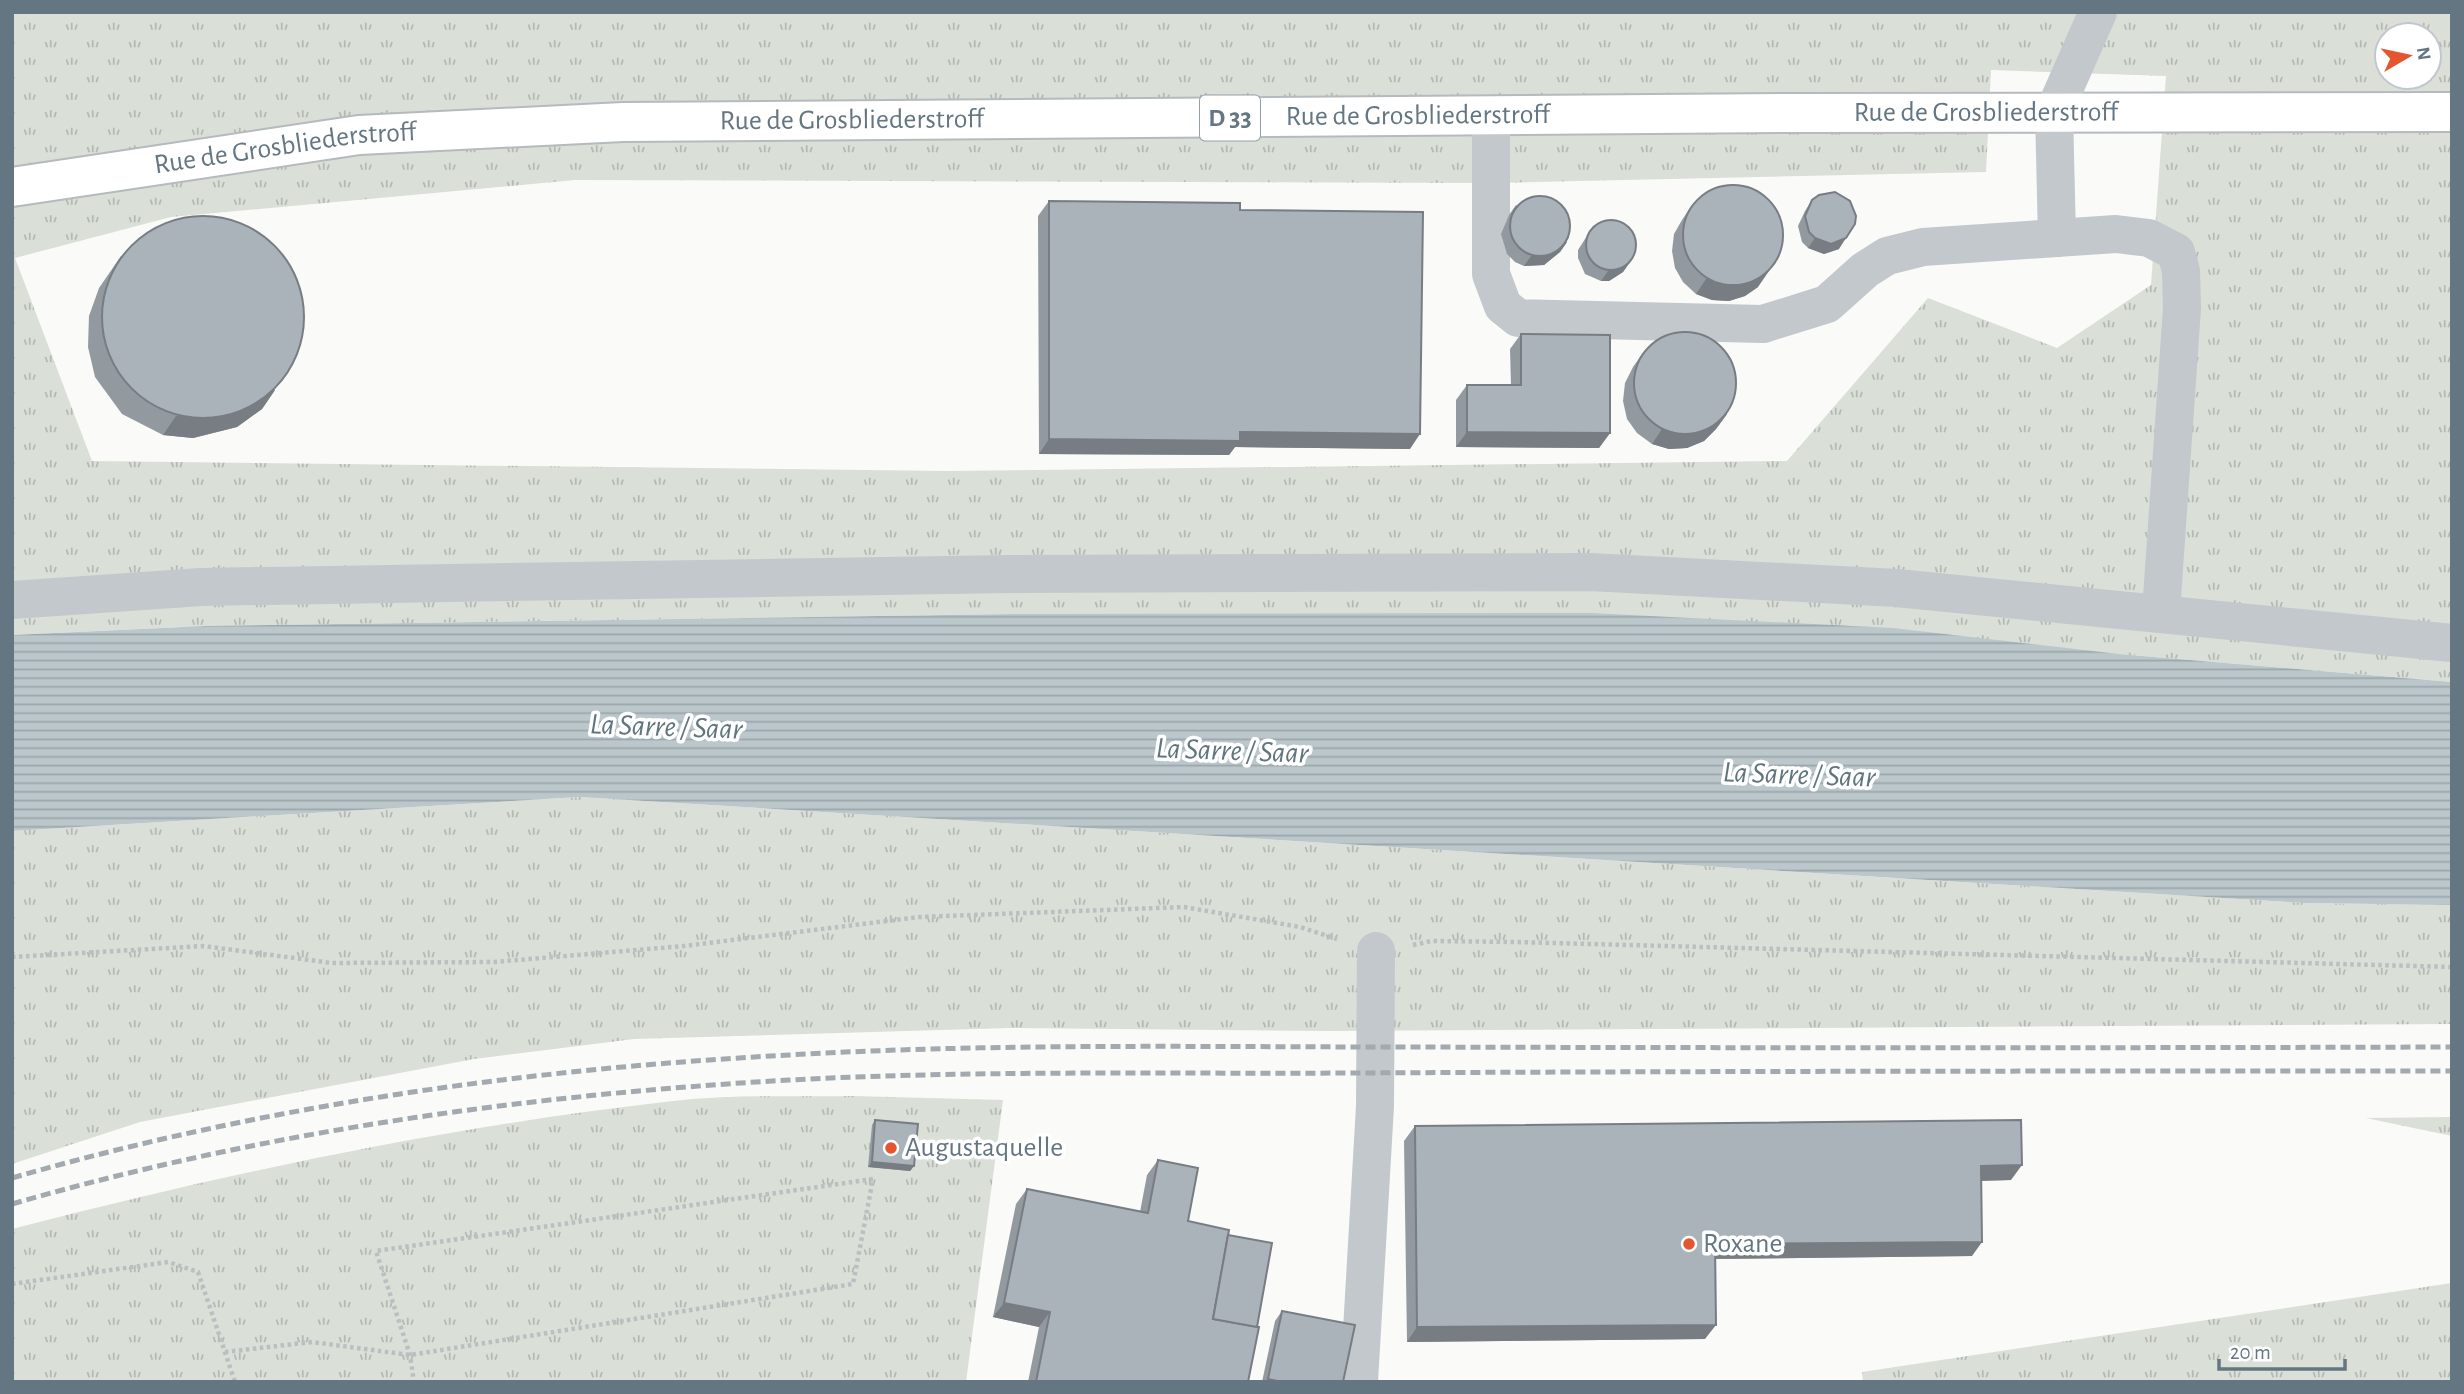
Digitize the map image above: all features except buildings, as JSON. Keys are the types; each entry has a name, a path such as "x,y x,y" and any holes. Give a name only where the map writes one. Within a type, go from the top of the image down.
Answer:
{"main road":[{"name":"Rue de Grosbliederstroff","path":"12,187 359,135 623,122 2054,112 2452,112"}],"lane":[{"path":"2057,238 2054,112 2098,12"},
{"path":"1491,116 1491,274 1503,306 1518,317 1763,324 1826,304 1865,270 1887,256 1923,247 2116,234 2148,238 2176,252 2181,271 2161,612"},
{"path":"12,600 215,587 1009,574 1590,572 1897,588 2161,612 2452,643"},
{"path":"1359,1382 1376,1106 1376,951"}],"path":[{"path":"12,957 203,946 332,964 494,962 684,946 919,917 1184,907 1300,927 1376,951 1431,942 1516,942 2452,967"},
{"path":"225,1352 312,1342 410,1355 853,1284 873,1179 376,1251 410,1355 414,1382"},
{"path":"12,1284 168,1262 198,1272 236,1382"}],"green space":[{"path":"12,12 2452,12 2452,682 2119,654 1011,614 205,626 12,635","holes":["1991,70 2166,76 2151,285 2057,348 1928,298 1787,461 946,471 92,461 15,258 171,217 575,180 1490,183 1986,172"]},
{"path":"579,797 2303,903 2452,905 2452,1024 1328,1031 1008,1028 634,1039 474,1059 140,1122 12,1164 12,831"},
{"path":"853,1096 1003,1100 966,1382 12,1382 12,1229 258,1170 506,1124 695,1099"},
{"path":"2452,1117 2452,1136 2366,1118"},
{"path":"2452,1283 2452,1382 1863,1382 1862,1372"}],"water":[{"name":"La Sarre / Saar","path":"1591,613 1893,628 2119,654 2452,682 2452,905 2303,903 579,797 12,831 12,635 205,626 1011,614"}],"railway":[{"path":"12,1178 203,1130 397,1094 593,1070 789,1055 1097,1047 2452,1047"},
{"path":"12,1204 203,1156 397,1120 593,1095 789,1080 1072,1073 2452,1071"}],"place":[{"name":"Augustaquelle","path":"891,1148"},
{"name":"Roxane","path":"1689,1244"}]}
